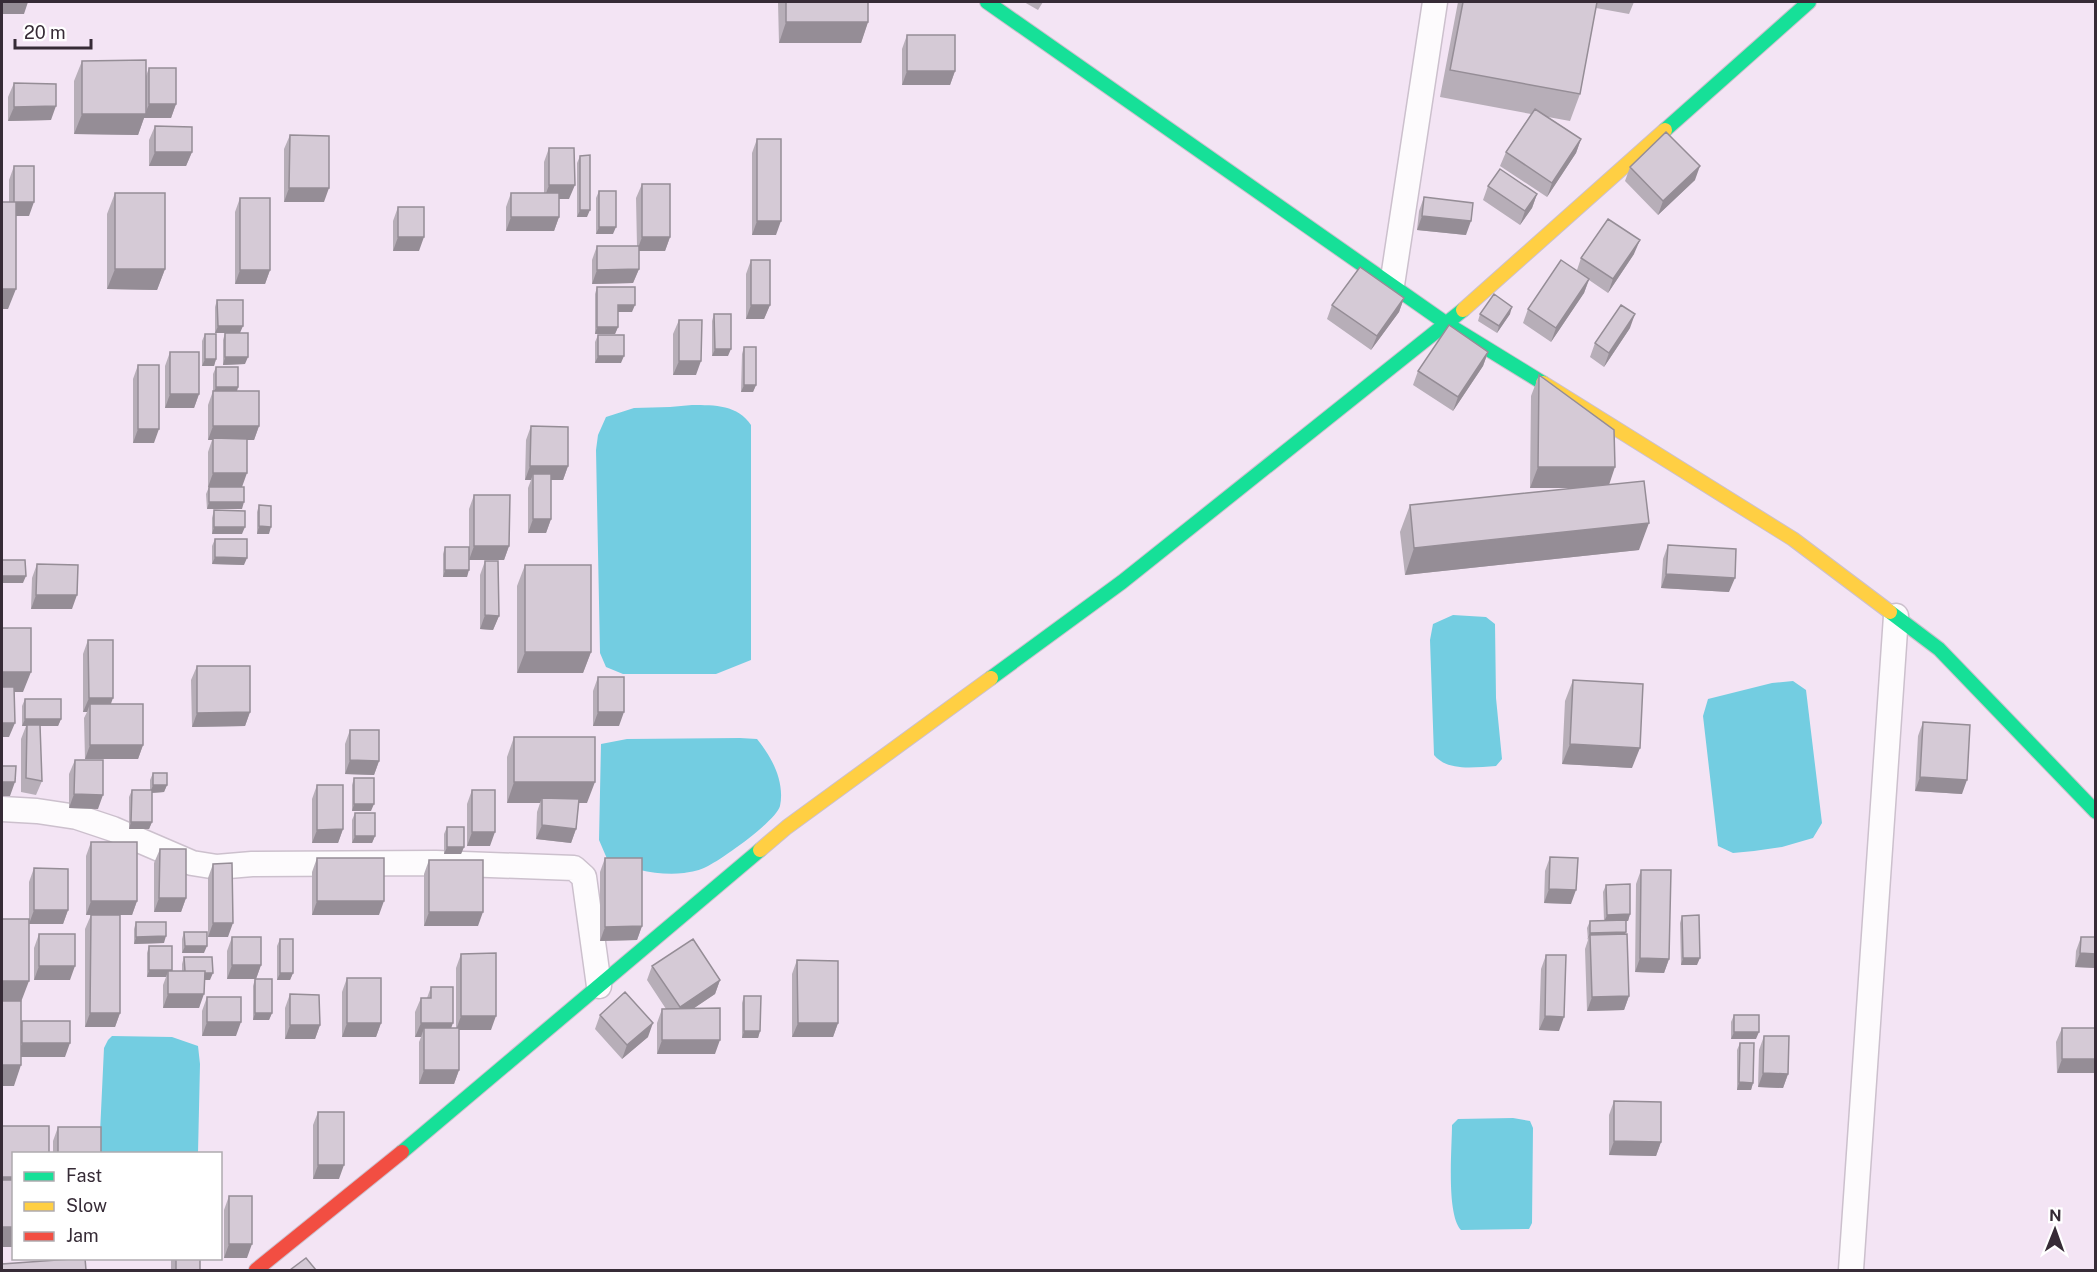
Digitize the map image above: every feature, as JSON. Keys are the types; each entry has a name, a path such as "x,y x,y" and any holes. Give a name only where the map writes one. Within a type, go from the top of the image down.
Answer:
{"street":[{"path":"987,2 1448,324 1793,539 1940,649 2096,812"},
{"path":"1392,285 1435,2"},
{"path":"255,1270 371,1178 787,827 1122,582 1448,324 1809,2"},
{"path":"1851,1270 1896,616"},
{"path":"2,809 77,817 113,829 192,862 217,867 252,864 436,863 574,868 584,877 599,986"}],"water":[{"path":"717,406 733,410 746,418 751,425 751,660 716,674 623,674 606,667 600,653 596,450 598,435 606,417 634,408"},
{"path":"1453,615 1486,617 1495,624 1496,698 1502,759 1496,766 1454,766 1434,755 1430,640 1433,624"},
{"path":"1793,681 1806,690 1822,823 1813,838 1782,847 1733,853 1718,846 1703,716 1708,699 1772,683"},
{"path":"627,739 757,739 776,770 781,788 780,806 769,821 723,857 696,871 674,874 655,873 608,861 599,840 601,744"},
{"path":"112,1036 172,1037 198,1046 200,1064 198,1152 99,1152 104,1048"},
{"path":"1513,1118 1530,1121 1533,1128 1532,1223 1529,1229 1461,1230 1453,1210 1452,1125 1458,1119"}],"building":[{"path":"786,2 868,2 868,22 786,22"},
{"path":"1463,2 1597,2 1580,94 1450,70"},
{"path":"907,35 955,35 955,71 907,71"},
{"path":"146,60 146,114 82,114 82,61"},
{"path":"149,68 176,68 176,104 149,104"},
{"path":"14,83 56,84 56,106 14,107"},
{"path":"1535,109 1581,139 1552,183 1506,152"},
{"path":"155,126 192,127 192,152 155,152"},
{"path":"1666,132 1700,166 1663,201 1630,167"},
{"path":"290,135 329,136 329,188 289,188"},
{"path":"757,139 781,139 781,221 757,221"},
{"path":"549,148 574,148 575,185 549,185"},
{"path":"590,155 590,210 580,210 580,156"},
{"path":"14,166 34,166 34,202 14,202"},
{"path":"1500,169 1537,194 1525,211 1488,186"},
{"path":"642,184 670,184 670,237 642,237"},
{"path":"599,191 616,191 616,227 599,227"},
{"path":"115,193 165,193 165,269 115,269"},
{"path":"511,193 559,193 559,217 511,217"},
{"path":"1424,197 1473,203 1471,221 1422,216"},
{"path":"240,198 270,198 270,270 240,270"},
{"path":"2,202 16,202 16,289 2,289"},
{"path":"398,207 424,207 424,237 398,237"},
{"path":"1608,219 1640,240 1613,279 1581,258"},
{"path":"597,246 639,246 639,269 597,270"},
{"path":"751,260 770,260 770,305 751,305"},
{"path":"1561,260 1589,279 1556,328 1528,309"},
{"path":"1360,267 1404,298 1377,336 1332,305"},
{"path":"597,287 635,287 635,305 618,305 618,327 597,327"},
{"path":"1494,294 1512,307 1499,326 1480,314"},
{"path":"217,300 243,300 243,326 218,326"},
{"path":"1621,305 1635,314 1609,353 1595,343"},
{"path":"714,314 731,314 731,349 715,349"},
{"path":"679,320 702,320 701,361 679,361"},
{"path":"1449,325 1488,352 1458,397 1418,371"},
{"path":"225,333 248,333 248,357 225,357"},
{"path":"205,334 216,334 216,359 205,359"},
{"path":"598,335 624,335 624,356 598,356"},
{"path":"744,347 756,347 756,385 744,385"},
{"path":"170,352 199,352 199,394 170,394"},
{"path":"138,365 159,365 159,429 138,429"},
{"path":"216,367 238,367 238,387 216,387"},
{"path":"1539,375 1614,430 1615,467 1538,467"},
{"path":"213,391 259,391 259,426 213,426"},
{"path":"531,426 568,427 568,466 530,466"},
{"path":"213,438 247,439 247,473 213,473"},
{"path":"533,474 551,474 551,519 533,519"},
{"path":"1644,481 1649,523 1414,548 1410,505"},
{"path":"209,487 244,487 244,502 209,502"},
{"path":"474,495 510,495 509,546 474,546"},
{"path":"259,505 271,506 271,527 259,526"},
{"path":"214,510 245,511 245,527 214,527"},
{"path":"215,539 247,539 247,558 215,557"},
{"path":"1668,545 1736,549 1735,578 1666,574"},
{"path":"445,547 469,547 469,570 445,570"},
{"path":"2,560 25,560 26,576 2,576"},
{"path":"485,561 498,561 499,616 485,615"},
{"path":"37,564 78,565 77,595 36,595"},
{"path":"525,565 591,565 591,652 525,652"},
{"path":"2,628 31,628 31,672 2,672"},
{"path":"88,640 113,640 113,698 89,698"},
{"path":"197,666 250,666 250,712 197,713"},
{"path":"598,677 624,677 624,712 598,712"},
{"path":"1573,680 1643,684 1640,748 1570,744"},
{"path":"2,687 14,687 15,723 2,723"},
{"path":"25,699 61,699 61,719 25,719"},
{"path":"90,704 143,704 143,745 90,745"},
{"path":"1923,722 1970,725 1967,780 1920,777"},
{"path":"27,725 40,725 42,781 26,778"},
{"path":"350,730 379,730 379,761 350,760"},
{"path":"514,737 595,737 595,782 514,782"},
{"path":"75,760 103,760 103,795 74,794"},
{"path":"2,766 16,766 15,782 2,782"},
{"path":"153,773 167,773 167,785 153,785"},
{"path":"354,778 374,778 374,804 354,804"},
{"path":"317,785 343,785 343,829 317,830"},
{"path":"132,790 152,790 152,822 131,822"},
{"path":"472,790 495,790 495,832 472,832"},
{"path":"542,798 579,799 576,829 542,825"},
{"path":"355,813 375,813 375,836 355,836"},
{"path":"447,827 464,827 464,847 447,847"},
{"path":"91,842 137,842 137,901 91,901"},
{"path":"160,849 186,849 186,898 159,898"},
{"path":"1550,857 1578,858 1576,890 1549,889"},
{"path":"317,858 384,858 384,901 317,901"},
{"path":"605,858 642,858 642,926 605,927"},
{"path":"429,860 483,860 483,912 429,912"},
{"path":"232,863 233,923 213,923 213,864"},
{"path":"34,868 68,869 68,910 34,910"},
{"path":"1641,870 1671,870 1669,959 1640,958"},
{"path":"1630,884 1630,914 1607,915 1606,885"},
{"path":"91,915 120,915 120,1013 90,1013"},
{"path":"1699,915 1700,958 1683,958 1682,916"},
{"path":"2,919 29,919 29,981 2,981"},
{"path":"1626,920 1626,932 1590,933 1590,921"},
{"path":"136,922 166,922 166,936 136,937"},
{"path":"184,932 207,932 207,946 185,946"},
{"path":"39,934 75,934 75,966 39,966"},
{"path":"1627,934 1629,996 1592,997 1590,935"},
{"path":"232,937 261,937 261,965 232,965"},
{"path":"2081,937 2096,937 2096,954 2080,953"},
{"path":"280,939 293,939 293,973 280,973"},
{"path":"693,939 720,980 680,1007 652,966"},
{"path":"149,946 172,946 172,970 149,970"},
{"path":"496,953 496,1016 461,1016 461,954"},
{"path":"1546,955 1566,955 1564,1017 1545,1016"},
{"path":"184,957 212,957 213,973 185,971"},
{"path":"797,960 838,961 838,1023 798,1023"},
{"path":"168,971 205,971 204,994 168,994"},
{"path":"347,978 381,978 381,1023 347,1023"},
{"path":"255,979 272,979 272,1013 255,1013"},
{"path":"431,987 453,987 453,1023 421,1023 421,998 431,998"},
{"path":"625,992 653,1023 627,1045 600,1015"},
{"path":"290,994 319,995 320,1025 290,1025"},
{"path":"744,996 761,996 760,1031 744,1031"},
{"path":"207,997 241,997 241,1022 207,1022"},
{"path":"2,1001 21,1001 21,1065 2,1065"},
{"path":"720,1008 720,1040 662,1040 662,1009"},
{"path":"1734,1015 1759,1015 1759,1032 1734,1032"},
{"path":"22,1021 70,1021 70,1043 22,1043"},
{"path":"424,1028 459,1028 459,1070 424,1070"},
{"path":"2062,1028 2096,1028 2096,1059 2062,1059"},
{"path":"1764,1036 1789,1036 1788,1074 1763,1073"},
{"path":"1740,1043 1754,1043 1753,1083 1739,1082"},
{"path":"1614,1101 1661,1102 1661,1142 1614,1141"},
{"path":"318,1112 344,1112 344,1165 318,1165"},
{"path":"2,1126 49,1126 49,1152 12,1152 12,1177 2,1177"},
{"path":"58,1127 101,1127 101,1152 58,1152"},
{"path":"2,1180 12,1180 12,1227 2,1227"},
{"path":"229,1196 252,1196 252,1244 229,1244"},
{"path":"306,1258 316,1270 290,1270"},
{"path":"85,1260 86,1270 2,1270 2,1264"},
{"path":"176,1260 200,1260 200,1270 176,1270"}],"traffic: fast":[{"path":"987,2 1447,324 1543,383"},
{"path":"1665,130 1809,2"},
{"path":"991,678 1122,582 1463,310"},
{"path":"1890,612 1939,649 2096,812"},
{"path":"402,1152 760,850"}],"traffic: slow":[{"path":"1463,310 1665,130"},
{"path":"1543,383 1793,539 1890,612"},
{"path":"760,850 787,827 991,678"}],"traffic: jam":[{"path":"256,1270 402,1152"}]}
